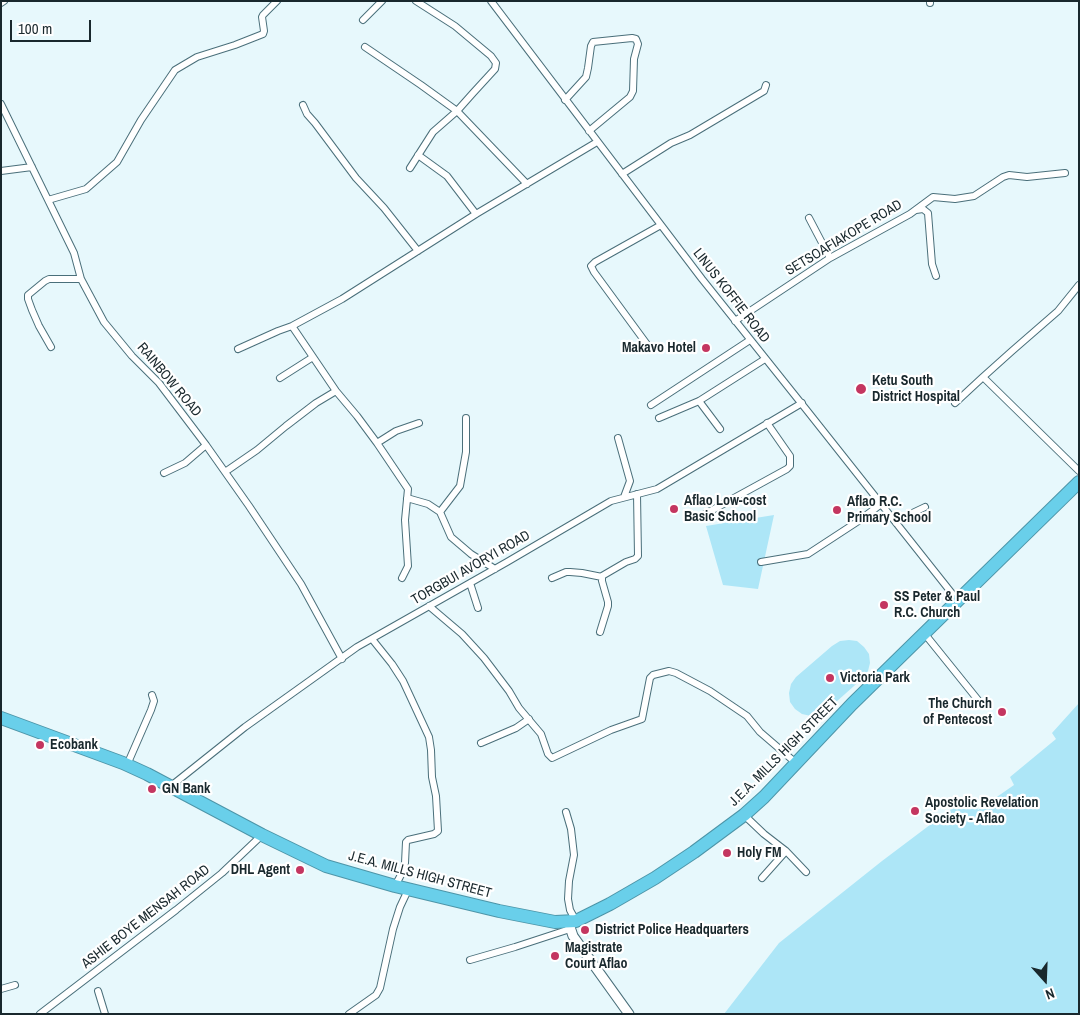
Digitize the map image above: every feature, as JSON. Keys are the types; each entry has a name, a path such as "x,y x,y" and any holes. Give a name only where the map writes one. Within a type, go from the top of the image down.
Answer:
{"highway":[{"name":"J.E.A. MILLS HIGH STREET","path":"1,718 147,774 317,863 402,888 499,911 571,924 655,878 744,815 852,704 1079,482"}],"street":[{"path":"48,200 86,189 117,162 141,120 174,70 197,56 235,45 263,34 263,14 277,1"},
{"path":"363,20 382,1"},
{"path":"410,168 433,132 457,112 495,69 496,63 491,56 455,26 416,1"},
{"name":"LINUS KOFFIE ROAD","path":"491,1 588,131 735,321 958,601"},
{"path":"565,100 586,76 593,42 636,39 638,44 634,59 633,91 630,97 588,131"},
{"path":"365,47 421,84 457,112 527,184"},
{"path":"622,174 671,143 690,135 764,91 766,85"},
{"name":"RAINBOW ROAD","path":"1,104 74,253 81,279 104,322 132,356 159,383 206,444 301,584 342,659"},
{"path":"303,105 307,114 356,178 384,208 418,251"},
{"path":"238,349 292,326 342,299 476,214 597,142"},
{"path":"418,155 446,176 476,214"},
{"path":"1,171 32,167"},
{"name":"SETSOAFIAKOPE ROAD","path":"735,321 830,258 916,210 933,197 955,200 974,196 1009,175 1027,177 1066,173"},
{"path":"916,210 923,209 928,212 932,264 936,276"},
{"path":"809,218 830,258"},
{"path":"649,347 591,266 661,224"},
{"path":"51,347 39,326 28,295 44,281 50,279 81,279"},
{"path":"955,403 1058,311 1079,285"},
{"path":"292,326 336,391 357,416 408,489 405,520 408,566 402,578"},
{"path":"651,405 750,340"},
{"path":"280,378 313,357"},
{"path":"659,418 699,401 765,359"},
{"path":"983,377 1079,471"},
{"path":"225,472 257,450 316,403 336,391"},
{"path":"699,401 720,429"},
{"name":"TORGBUI AVORYI ROAD","path":"171,786 245,727 357,647 612,501 657,488 802,403"},
{"path":"440,512 460,486 466,452 466,418"},
{"path":"376,443 396,431 419,423"},
{"path":"705,514 790,466 790,456 767,423"},
{"path":"618,438 630,481 624,497"},
{"path":"164,472 185,463 206,444"},
{"path":"600,632 608,606 602,577 604,573 638,556 637,494"},
{"path":"407,498 428,504 440,512 451,537 471,554 495,569"},
{"path":"761,562 808,554 881,504"},
{"path":"896,523 925,507"},
{"path":"552,578 566,572 602,577"},
{"path":"470,583 478,608"},
{"path":"429,606 462,634 484,658 541,734 548,754 552,758 611,730 642,718 644,716 650,678 653,675 669,670 710,691 747,716 760,732 796,763"},
{"path":"924,633 978,700"},
{"path":"349,1014 376,995 380,988 392,929 400,907 406,842 434,834 438,831 429,737 403,681 372,639"},
{"path":"127,765 151,710 154,701 152,695"},
{"path":"481,743 516,728 529,719"},
{"path":"566,812 571,829 574,855 568,899 573,936 629,1014"},
{"path":"744,815 786,851 806,872"},
{"name":"ASHIE BOYE MENSAH ROAD","path":"40,1014 222,874 262,835"},
{"path":"762,878 786,851"},
{"path":"470,960 516,948 571,924"},
{"path":"1,989 16,985"},
{"path":"98,991 105,1014"}],"shaded area":[{"path":"774,515 758,589 723,585 706,526"},
{"name":"Victoria Park","path":"840,641 857,641 869,654 870,663 868,671 863,678 820,715 802,714 790,702 791,684 796,677 832,646"},
{"path":"1079,703 1079,1014 724,1014 779,943 882,861 971,794 978,810 1014,785 1010,777 1056,739 1052,733"}],"place":[{"name":"Makavo Hotel","path":"706,348"},
{"name":"Ketu South District Hospital","path":"861,389"},
{"name":"Aflao Low-cost Basic School","path":"674,509"},
{"name":"Aflao R.C. Primary School","path":"837,510"},
{"name":"SS Peter & Paul R.C. Church","path":"884,605"},
{"name":"Victoria Park","path":"830,678"},
{"name":"The Church of Pentecost","path":"1002,712"},
{"name":"Ecobank","path":"40,745"},
{"name":"GN Bank","path":"152,789"},
{"name":"Apostolic Revelation Society - Aflao","path":"915,811"},
{"name":"Holy FM","path":"727,853"},
{"name":"DHL Agent","path":"300,870"},
{"name":"District Police Headquarters","path":"585,930"},
{"name":"Magistrate Court Aflao","path":"555,956"}]}
